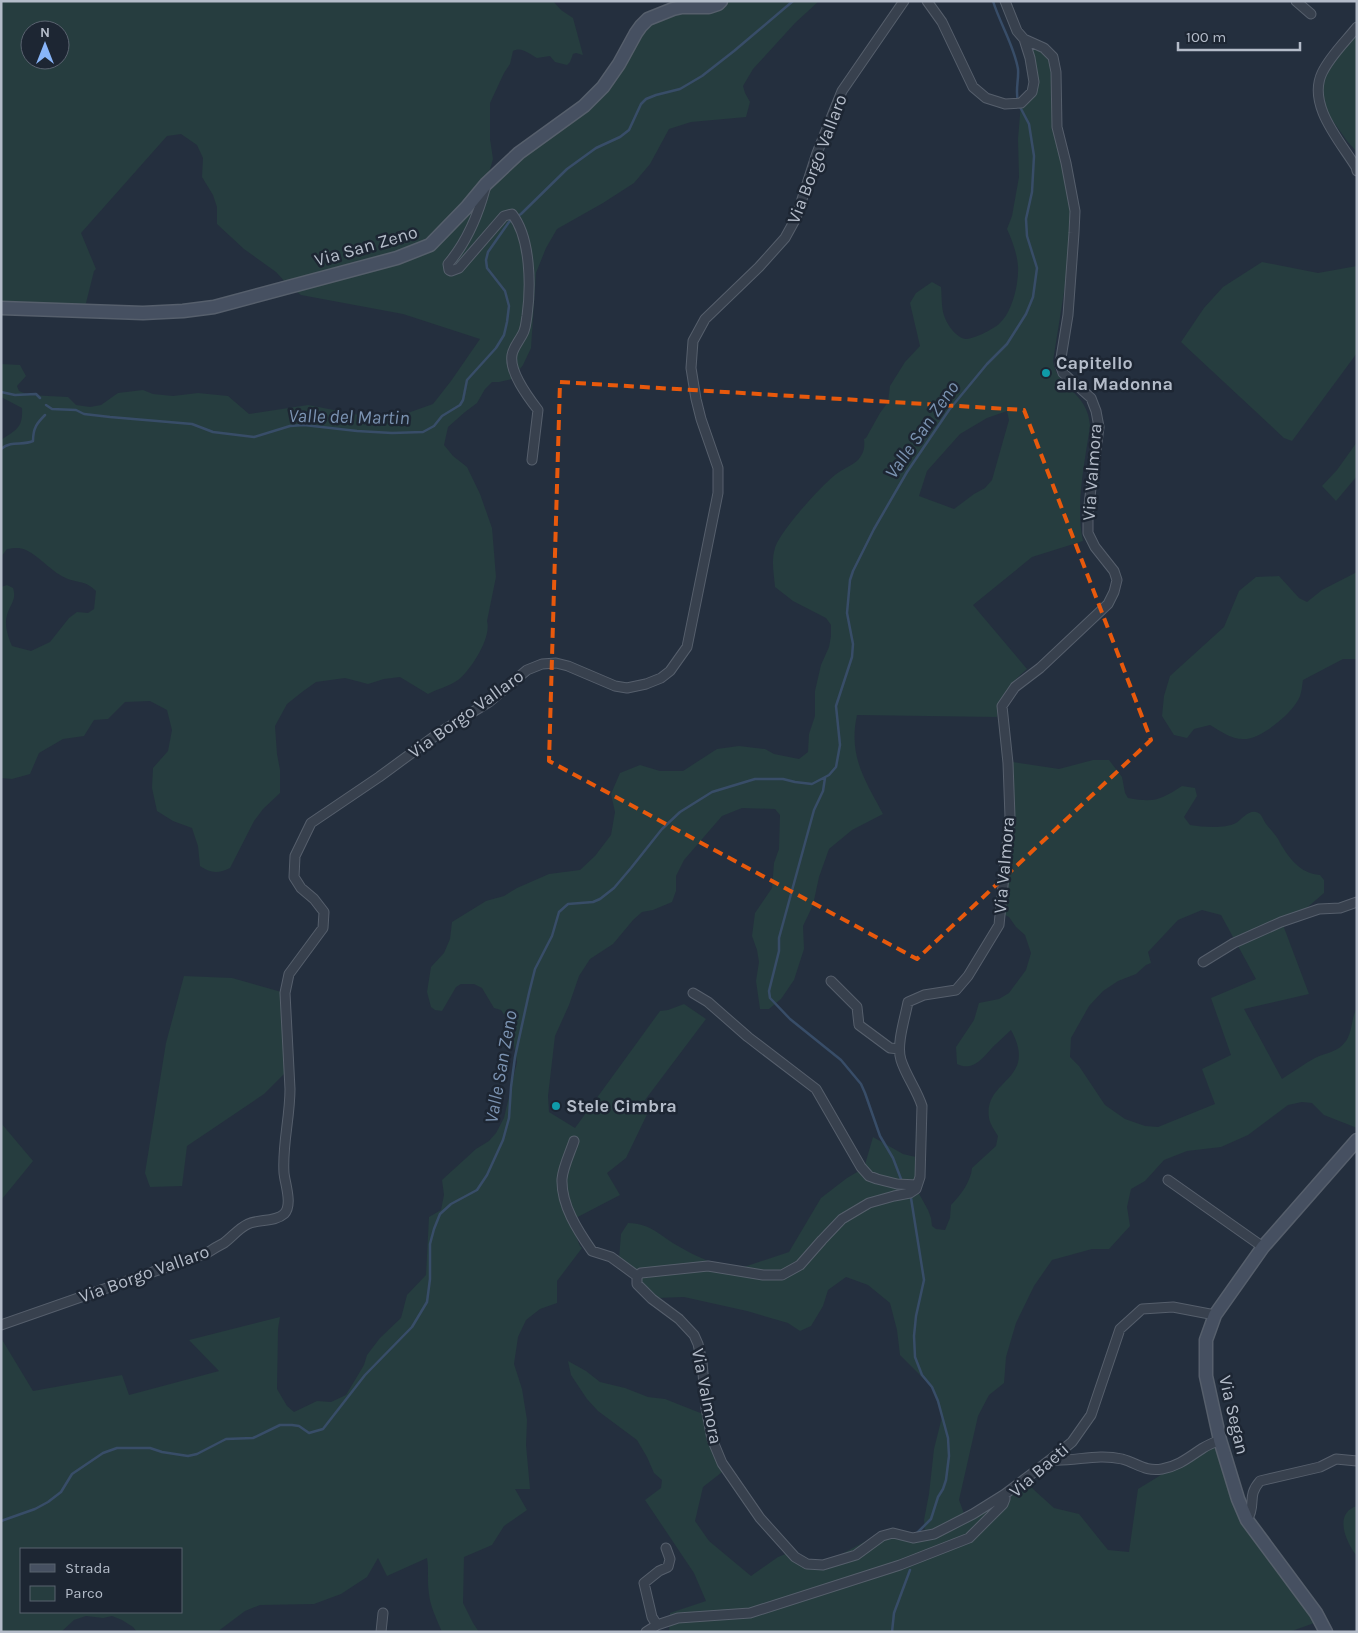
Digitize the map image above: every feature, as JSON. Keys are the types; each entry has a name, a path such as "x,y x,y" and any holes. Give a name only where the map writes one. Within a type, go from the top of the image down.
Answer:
{"street":[{"name":"Via San Zeno","path":"1,308 143,313 214,307 397,258 430,245 486,184 518,153 584,106 609,80 641,26 673,5 709,7 721,1"},
{"name":"Via Borgo Vallaro","path":"1,1325 207,1253 247,1224 282,1216 287,1210 288,1192 284,1174 284,1143 290,1089 284,993 289,974 323,928 324,912 314,899 301,888 294,877 295,856 311,823 439,733 489,702 527,670 542,664 556,663 568,666 615,686 627,688 646,684 661,678 670,671 687,647 718,493 718,468 696,399 692,368 693,341 705,320 759,268 785,238 796,218 817,154 842,91 904,1"},
{"path":"927,1 942,22 973,87 986,98 1005,104 1021,103 1032,92 1034,82 1030,58 1024,39 1017,31 1005,1"},
{"path":"1296,1 1311,14"},
{"path":"1357,27 1329,62 1318,84 1318,102 1325,119 1357,171"},
{"name":"Via Valmora","path":"899,1049 908,1002 924,995 956,990 968,976 999,924 1010,817 1008,763 1002,706 1015,687 1040,668 1108,604 1117,580 1114,571 1095,547 1088,533 1088,514 1099,428 1096,411 1091,398 1063,373 1060,364 1068,315 1075,211 1057,127 1056,72 1053,57 1044,48 1024,39"},
{"path":"486,184 466,238 457,254 448,264 448,270 451,271 459,268 504,216 514,218 527,252 529,296 525,330 512,355 515,375 528,398 538,410 532,460"},
{"path":"1203,962 1234,943 1281,922 1318,909 1340,908 1357,902"},
{"path":"574,1141 562,1178 565,1199 575,1225 592,1251 611,1257 637,1276 642,1273 708,1266 763,1275 782,1274 800,1265 842,1219 869,1203 910,1193 916,1189 920,1177 922,1106 901,1060 899,1049 890,1048 859,1025 857,1007 831,981"},
{"path":"693,993 708,1002 748,1037 816,1089 861,1167 869,1176 897,1184 917,1185"},
{"name":"Via Segan","path":"1326,1632 1316,1613 1246,1520 1220,1440 1206,1376 1206,1340 1215,1315 1263,1247 1357,1140"},
{"path":"1168,1180 1263,1247"},
{"name":"Via Valmora","path":"637,1276 637,1284 652,1299 679,1319 694,1335 702,1362 706,1408 712,1439 722,1463 760,1518 795,1557 807,1564 823,1566 856,1554 882,1536 893,1533 913,1538 934,1534 973,1514 1005,1494"},
{"name":"Via Baeti","path":"646,1632 657,1625 678,1618 750,1613 900,1565 969,1538 1003,1504 1005,1494 1072,1442 1091,1415 1120,1329 1142,1309 1173,1307 1215,1315"},
{"path":"1050,1460 1094,1456 1109,1457 1124,1459 1147,1470 1161,1470 1178,1465 1204,1447 1220,1440"},
{"path":"1246,1520 1252,1511 1251,1497 1254,1488 1260,1481 1320,1467 1336,1459 1357,1461"},
{"path":"657,1625 652,1617 644,1583 660,1571 668,1568 670,1558 666,1548"},
{"path":"381,1632 383,1613"}],"highlighted area":[{"path":"560,382 1024,410 1151,740 917,959 549,761"}],"green space":[{"path":"1,1 553,1 561,10 573,18 583,55 573,54 567,65 555,62 550,56 537,58 519,49 513,51 510,64 490,103 490,139 493,159 486,183 584,106 648,19 721,1 819,1 795,23 753,69 743,86 750,102 746,117 691,122 669,129 650,164 634,183 557,229 546,248 536,273 531,348 523,365 512,379 492,382 485,389 477,403 448,427 444,445 453,456 467,467 480,494 492,528 496,577 487,621 488,628 479,653 469,669 458,680 428,694 400,677 368,684 345,678 316,682 287,704 275,726 280,770 280,793 263,809 254,821 230,868 218,872 207,870 200,866 198,846 192,828 173,821 157,811 152,788 153,768 168,751 172,730 167,710 150,701 125,702 108,719 94,720 84,736 63,739 39,753 30,774 12,779 1,778 1,587 7,585 13,588 14,592 14,599 7,615 6,623 12,646 31,651 50,642 69,618 77,612 88,613 94,609 96,591 86,584 62,576 23,549 7,549 1,557 1,440 20,424 22,408 1,397 1,364 20,365 26,376 17,386 19,391 29,395 68,397 76,405 90,407 101,405 118,393 143,390 153,394 173,396 198,393 228,396 249,414 308,405 375,418 402,415 433,404 480,339 403,314 301,295 289,286 276,272 244,249 217,224 217,207 213,195 202,177 203,158 197,145 181,134 167,136 81,233 96,269 84,311 1,308"},
{"path":"1357,32 1357,152 1328,114 1322,94 1322,73"},
{"path":"1024,39 1046,56 1051,65 1052,127 1060,154 1073,217 1065,286 1053,361 1060,378 1084,405 1090,426 1080,498 1083,541 1032,557 973,605 1027,669 1011,684 1003,696 997,717 857,715 855,743 860,767 864,779 883,814 852,830 829,849 819,877 813,905 803,926 804,949 794,980 781,999 769,1009 760,1009 756,981 759,962 752,936 755,913 772,888 774,863 779,849 780,815 775,809 742,808 722,816 684,860 676,876 676,891 672,902 653,910 642,912 613,944 590,959 579,976 555,1036 548,1096 549,1112 575,1128 660,1011 684,1004 706,1019 645,1100 649,1105 652,1104 626,1158 607,1173 620,1195 570,1221 582,1248 557,1281 557,1303 540,1309 526,1320 518,1337 514,1364 522,1389 527,1420 526,1445 530,1489 515,1489 527,1510 504,1526 492,1545 464,1557 463,1603 479,1632 442,1632 430,1599 427,1558 387,1576 378,1558 367,1577 341,1594 314,1604 260,1605 245,1611 217,1632 137,1632 133,1627 112,1616 103,1618 86,1616 74,1620 61,1632 1,1632 1,1338 33,1391 122,1375 129,1395 219,1371 189,1340 280,1317 277,1389 287,1406 294,1412 317,1401 331,1402 346,1395 364,1365 367,1355 380,1338 401,1318 407,1295 426,1275 429,1217 441,1210 444,1195 442,1180 496,1133 504,1118 517,1062 510,1024 501,1010 494,1008 482,988 474,984 461,984 456,987 442,1011 431,1007 427,992 431,967 444,953 450,939 452,922 486,901 504,896 549,874 580,870 595,856 611,835 615,812 611,794 620,773 640,765 660,771 683,771 717,749 739,746 765,749 774,754 799,759 808,752 809,734 815,716 815,691 821,665 829,647 831,625 826,618 793,601 775,587 773,563 775,548 778,540 792,520 811,498 835,475 856,462 862,455 864,439 888,402 890,386 905,362 920,346 910,303 916,293 932,282 941,287 943,311 946,321 956,334 966,339 979,336 1005,318 1012,304 1017,280 1017,256 1007,229 1012,216 1019,177 1018,139 1021,103 1032,92","holes":["1007,411 1009,420 992,480 985,488 954,509 919,496 927,471 960,434 987,418"]},
{"path":"1262,262 1318,273 1357,266 1357,353 1292,441 1284,438 1181,342 1204,308 1223,287"},
{"path":"1357,442 1357,476 1336,501 1322,486 1337,470"},
{"path":"1357,572 1357,659 1343,659 1303,680 1300,696 1291,710 1276,724 1259,735 1243,739 1234,738 1210,725 1194,729 1187,738 1174,735 1162,716 1164,696 1170,676 1224,627 1239,591 1256,577 1279,576 1299,598 1307,602 1322,590"},
{"path":"1093,760 1109,760 1122,777 1125,793 1128,798 1151,800 1162,797 1182,786 1195,788 1197,796 1184,817 1190,825 1207,827 1226,826 1236,823 1250,812 1257,812 1300,868 1320,875 1324,880 1324,893 1302,912 1280,917 1309,994 1244,1009 1282,1079 1315,1058 1343,1045 1348,1037 1357,1008 1357,1128 1324,1115 1312,1103 1302,1102 1288,1105 1248,1135 1221,1147 1187,1151 1164,1160 1145,1181 1131,1189 1127,1207 1130,1226 1109,1249 1092,1249 1052,1260 1034,1286 1016,1323 1006,1357 1004,1383 989,1395 978,1416 959,1500 966,1519 1025,1479 1054,1508 1079,1514 1108,1550 1129,1552 1138,1489 1219,1437 1232,1488 1320,1621 1289,1632 669,1632 670,1613 706,1601 694,1573 645,1500 661,1488 662,1480 654,1473 637,1440 598,1411 587,1399 571,1375 568,1361 586,1371 600,1382 625,1388 648,1397 665,1399 708,1416 726,1469 703,1487 695,1521 709,1541 751,1576 778,1557 793,1551 809,1562 834,1558 870,1539 925,1534 924,1520 934,1449 942,1417 932,1387 900,1355 897,1330 890,1303 868,1285 846,1277 828,1290 823,1306 811,1326 800,1331 788,1323 747,1311 684,1297 656,1298 619,1259 621,1234 628,1223 643,1225 691,1253 732,1271 789,1252 821,1198 847,1178 864,1168 873,1137 903,1154 920,1158 917,1190 928,1210 932,1226 936,1229 945,1230 950,1218 951,1205 965,1188 972,1168 996,1146 998,1136 989,1118 989,1105 994,1095 1015,1070 1019,1060 1018,1047 1011,1030 979,1061 969,1066 957,1064 956,1047 974,1020 979,1003 999,999 1009,993 1026,970 1031,953 1025,935 1009,917 999,912 1004,846 1006,761 1059,769","holes":["1202,910 1221,915 1256,979 1211,998 1231,1055 1202,1069 1215,1104 1158,1127 1145,1126 1125,1119 1105,1105 1079,1066 1070,1057 1071,1038 1089,1006 1103,991 1118,981 1136,974 1151,963 1148,952 1178,920"]},
{"path":"184,976 232,978 285,993 290,1068 264,1094 187,1146 182,1186 150,1187 145,1173 166,1043"},
{"path":"1,1123 33,1161 3,1200 1,1199"},
{"path":"1357,1506 1357,1556 1346,1536 1344,1521 1345,1515"}],"waterway":[{"name":"Valle del Martin","path":"46,405 52,409 76,410 84,414 192,424 213,432 254,437 290,426 304,425 357,431 423,432 434,426 442,416 460,405 463,400 467,380 496,348 504,335 509,306 505,291 487,268 486,260 488,252 509,222 521,214 567,169 596,148 620,137 629,130 641,104 646,99 680,89 702,76 793,1"},
{"name":"Valle San Zeno","path":"993,1 1016,60 1018,69 1018,101"},
{"name":"Valle San Zeno","path":"1,1521 35,1509 48,1502 61,1492 72,1474 103,1453 117,1448 150,1448 188,1456 197,1454 226,1439 253,1438 280,1425 299,1426 309,1433 323,1429 365,1375 412,1327 427,1302 430,1279 430,1244 440,1214 451,1204 477,1190 487,1175 503,1140 509,1118 515,1057 529,993 535,969 552,936 559,912 568,904 593,902 600,899 614,888 662,829 680,812 712,792 755,779 783,779 812,784 829,775 836,767 840,745 836,706 852,657 853,644 847,613 850,580 853,571 874,529 907,472 949,410 987,364 1007,344 1026,314 1033,297 1037,268 1027,236 1026,219 1032,192 1034,156 1029,124 1019,105"},
{"name":"Valle del Martin","path":"1,392 15,395 36,394 40,398"},
{"path":"1,449 5,446 33,441 36,426 45,415"},
{"name":"Valle San Zeno","path":"825,778 823,791 814,810 779,938 779,951 769,991 770,998 790,1019 841,1060 861,1084 880,1136 893,1158 901,1179"},
{"name":"Valle San Zeno","path":"911,1198 924,1280 916,1316 914,1336 915,1357 922,1375 932,1387 938,1401 948,1438 949,1456 946,1480 931,1519 917,1533"},
{"name":"Valle San Zeno","path":"892,1632 894,1613 910,1570"}],"place":[{"name":"Capitello alla Madonna","path":"1046,373"},
{"name":"Stele Cimbra","path":"556,1106"}]}
